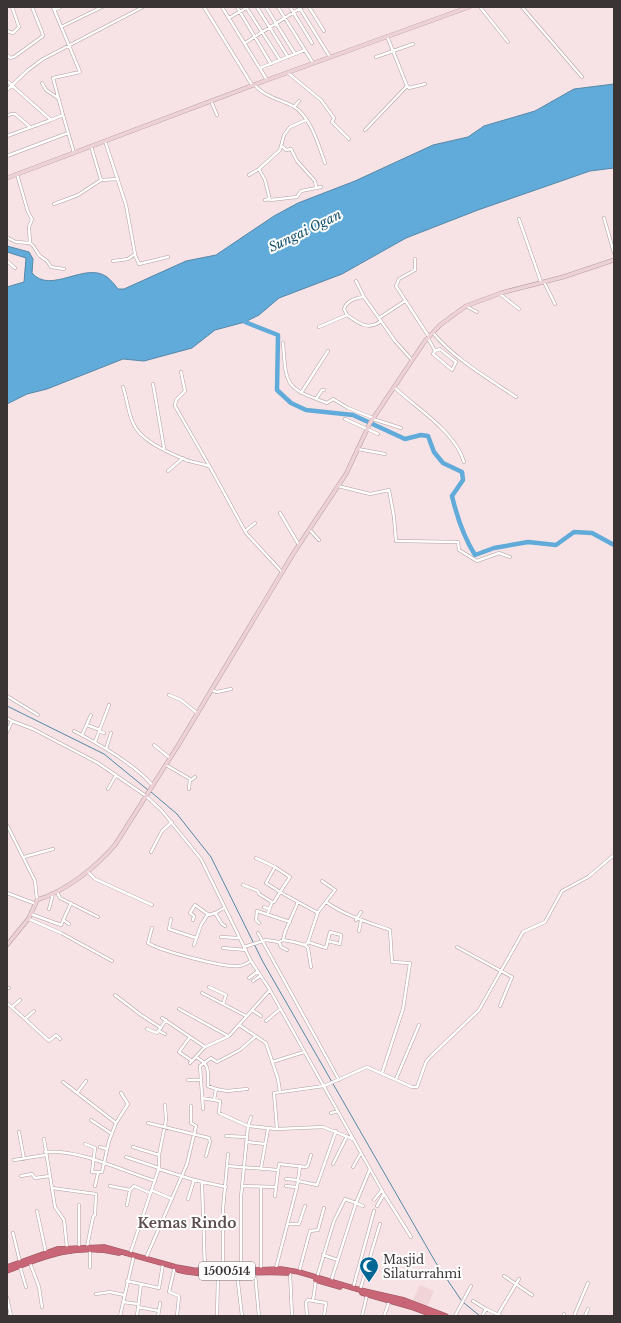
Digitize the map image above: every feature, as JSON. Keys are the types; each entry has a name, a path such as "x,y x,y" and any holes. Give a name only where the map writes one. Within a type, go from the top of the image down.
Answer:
{"highway":[{"name":"1500514","path":"7,1271 46,1252 79,1247 146,1258 174,1270 205,1273 223,1271 255,1274 290,1273 316,1278"},
{"name":"1500514","path":"7,1267 30,1262 56,1253 88,1249"},
{"name":"1500514","path":"132,1255 163,1265 218,1275 275,1269 299,1272 333,1283 404,1300 446,1316"},
{"name":"1500514","path":"333,1283 366,1295 390,1301 435,1316"}],"street":[{"path":"7,31 13,33 19,28 12,7"},
{"path":"7,55 10,58 14,57 43,36 32,7"},
{"path":"61,7 53,9 80,72 54,77 53,81 74,153"},
{"path":"62,27 102,7"},
{"path":"7,90 36,64 69,45 143,7"},
{"path":"204,7 254,85 261,90 297,104 314,134 325,162"},
{"path":"222,7 267,80"},
{"path":"237,7 271,64"},
{"path":"229,18 247,7 280,60"},
{"path":"257,7 288,57"},
{"path":"266,7 295,54"},
{"path":"278,7 313,63"},
{"path":"290,7 312,43"},
{"path":"244,43 300,7 330,57"},
{"path":"309,7 324,31"},
{"path":"7,178 287,72 469,7"},
{"path":"480,7 508,42"},
{"path":"522,7 582,77"},
{"path":"387,36 407,86"},
{"path":"376,57 413,44"},
{"path":"260,68 305,50"},
{"path":"287,72 327,106 334,118 332,122 348,139"},
{"path":"7,81 51,120"},
{"path":"42,83 46,90 58,98"},
{"path":"407,86 409,88 425,84"},
{"path":"365,130 407,86"},
{"path":"211,101 217,115"},
{"path":"7,116 15,114 30,127"},
{"path":"7,136 63,115"},
{"path":"249,175 266,164 282,146 284,135 290,127 306,120"},
{"path":"7,156 68,133"},
{"path":"104,141 118,179 131,227 138,264 168,257"},
{"path":"91,146 101,180"},
{"path":"282,146 286,150 291,149 297,161 315,181 316,187"},
{"path":"259,169 265,180 269,199"},
{"path":"17,174 28,212 32,219 29,226 30,243"},
{"path":"54,204 78,195 101,180 118,179"},
{"path":"265,200 284,200 297,197 301,191 316,187 321,188"},
{"path":"604,218 614,253"},
{"path":"519,220 543,282 555,304"},
{"path":"8,238 16,242 30,243 36,248 39,255 49,261 51,267 64,269"},
{"path":"112,262 129,258 135,254"},
{"path":"415,259 414,270 399,279 397,284 405,301 435,351 434,354 452,370 456,362 440,349 435,351"},
{"path":"7,893 36,902 55,893 87,871 115,845 166,765 309,528 346,474 371,421 412,360 428,338 440,325 466,306 500,293 543,282 614,260"},
{"path":"7,261 15,268"},
{"path":"356,281 364,297 412,360"},
{"path":"500,293 519,308"},
{"path":"364,297 346,304 344,309 347,315 362,325 369,326 376,325 380,319 405,301"},
{"path":"466,306 477,312"},
{"path":"319,327 347,315"},
{"path":"433,333 446,348 459,359 516,397"},
{"path":"283,342 286,375 291,384 301,393 327,403 333,399 371,421 401,428"},
{"path":"301,393 328,352"},
{"path":"181,372 185,391 176,400 175,406 245,531 282,572"},
{"path":"153,384 164,449"},
{"path":"123,387 133,424 137,430 149,440 164,449 183,458 210,467"},
{"path":"394,387 437,424 462,455 464,462"},
{"path":"316,399 322,390 324,390"},
{"path":"345,419 378,434"},
{"path":"358,449 385,454"},
{"path":"168,471 183,458"},
{"path":"338,486 370,494 389,490 394,517 396,541 458,542 459,550 477,561 499,553 510,557"},
{"path":"280,513 299,545"},
{"path":"245,531 255,523"},
{"path":"309,528 319,540"},
{"path":"211,690 217,692 231,689"},
{"path":"170,695 181,700 197,713"},
{"path":"7,696 38,715"},
{"path":"95,742 109,704"},
{"path":"82,735 91,715"},
{"path":"7,718 33,729 98,763 147,795 172,822 201,859 251,961 270,990 384,1194 411,1237"},
{"path":"7,732 12,721"},
{"path":"87,725 104,733"},
{"path":"74,731 111,752 145,777 153,786"},
{"path":"106,749 111,733"},
{"path":"154,745 170,758"},
{"path":"166,765 191,780"},
{"path":"108,789 116,775"},
{"path":"189,790 191,780 196,777"},
{"path":"151,852 162,831 172,822"},
{"path":"7,825 35,882 36,902 29,918 9,942"},
{"path":"24,857 53,849"},
{"path":"278,1128 274,1093 325,1086 367,1067 382,1072 412,1087 417,1087 426,1062 479,1010 524,931 546,921 562,891 586,878 614,855"},
{"path":"256,858 290,877 274,902 272,902 268,913"},
{"path":"274,867 266,883 318,913"},
{"path":"87,871 95,879 152,905"},
{"path":"305,945 308,942 318,913 335,890 322,881"},
{"path":"243,885 258,891 259,894 272,902"},
{"path":"55,893 60,898 98,917"},
{"path":"49,909 55,893"},
{"path":"283,940 298,902"},
{"path":"326,902 340,912 356,920 390,930 392,962 410,963 403,1009 382,1072"},
{"path":"31,914 61,925 71,903"},
{"path":"193,920 194,916 190,913 195,905 208,914"},
{"path":"264,907 269,909"},
{"path":"194,945 202,924 208,914 224,908"},
{"path":"258,923 256,920 257,911 268,913 290,922"},
{"path":"215,912 222,924 226,926"},
{"path":"356,920 361,912"},
{"path":"29,918 61,933 112,961"},
{"path":"171,919 169,929 196,938"},
{"path":"63,920 69,924"},
{"path":"359,931 361,921"},
{"path":"152,928 148,943 161,949 197,959 238,966 251,961"},
{"path":"308,942 326,948 330,931 341,935 340,944 328,941"},
{"path":"258,933 261,941 339,1080"},
{"path":"221,937 239,938"},
{"path":"223,948 245,948 261,941 266,940 279,942 283,940 305,945 308,948 311,967"},
{"path":"279,942 281,947 287,950"},
{"path":"457,947 513,979 500,1006"},
{"path":"249,978 258,971"},
{"path":"253,981 260,976"},
{"path":"209,987 226,995 223,1004"},
{"path":"190,1037 179,1052 191,1062 205,1047 229,1036 270,990"},
{"path":"202,993 246,1016"},
{"path":"115,995 140,1015 161,1028"},
{"path":"12,1007 20,1000"},
{"path":"7,1003 49,1041 56,1036 60,1039"},
{"path":"179,1009 229,1036"},
{"path":"266,1021 280,1009"},
{"path":"252,1010 261,1016"},
{"path":"25,1020 34,1011"},
{"path":"162,1018 205,1047"},
{"path":"159,1031 166,1020"},
{"path":"239,1025 266,1043 278,1079 280,1092"},
{"path":"396,1079 419,1025"},
{"path":"147,1029 156,1033 159,1031 165,1034"},
{"path":"202,1109 200,1067 212,1058 218,1062 240,1050 256,1036"},
{"path":"272,1062 304,1052"},
{"path":"196,1057 205,1062 208,1068 208,1086 216,1089 227,1090 247,1089"},
{"path":"188,1080 200,1080"},
{"path":"77,1093 86,1081"},
{"path":"63,1082 116,1123"},
{"path":"214,1100 216,1089"},
{"path":"95,1186 98,1173 102,1172 103,1162 116,1123 128,1104 121,1093"},
{"path":"202,1098 221,1103 219,1113 248,1126 268,1129 323,1127 354,1139"},
{"path":"120,1316 132,1255 159,1168 159,1155 166,1128 165,1105"},
{"path":"146,1258 187,1164 196,1125 191,1123 191,1106"},
{"path":"331,1112 338,1111"},
{"path":"242,1316 239,1273 243,1186 248,1126 252,1117"},
{"path":"91,1120 112,1134"},
{"path":"148,1123 210,1138 206,1156"},
{"path":"261,1168 268,1129"},
{"path":"286,1179 317,1185 336,1131"},
{"path":"19,1132 24,1159"},
{"path":"226,1136 247,1137"},
{"path":"333,1164 347,1136"},
{"path":"44,1139 45,1153 55,1207 64,1220 67,1248"},
{"path":"247,1142 265,1144"},
{"path":"85,1144 94,1147 92,1172 98,1173"},
{"path":"100,1147 107,1149"},
{"path":"133,1147 159,1155"},
{"path":"14,1160 24,1159 45,1153 66,1152 103,1162 155,1181"},
{"path":"353,1167 361,1153"},
{"path":"223,1271 223,1209 228,1154"},
{"path":"276,1196 278,1164 308,1167 311,1155"},
{"path":"126,1157 194,1180 226,1187"},
{"path":"227,1166 278,1170"},
{"path":"275,1269 297,1187 300,1166"},
{"path":"333,1283 338,1260 356,1203 370,1168"},
{"path":"22,1176 30,1174 36,1178 50,1176"},
{"path":"188,1199 194,1180"},
{"path":"202,1184 205,1273"},
{"path":"110,1186 130,1190"},
{"path":"127,1205 130,1190 134,1186 172,1199"},
{"path":"243,1186 276,1188"},
{"path":"286,1186 297,1187"},
{"path":"260,1187 260,1270"},
{"path":"52,1188 96,1194 95,1215 93,1217 88,1249 90,1267"},
{"path":"374,1200 382,1190"},
{"path":"376,1206 384,1194"},
{"path":"313,1300 316,1278 323,1255 334,1222 345,1200 363,1206"},
{"path":"79,1205 79,1247"},
{"path":"288,1224 299,1224 305,1206"},
{"path":"299,1272 310,1231 318,1230 324,1208"},
{"path":"36,1211 46,1252"},
{"path":"353,1288 374,1211"},
{"path":"360,1290 380,1224"},
{"path":"13,1233 26,1288"},
{"path":"323,1255 338,1260"},
{"path":"30,1262 39,1287 42,1307"},
{"path":"127,1281 160,1288 163,1265"},
{"path":"174,1270 169,1292 179,1296 177,1316"},
{"path":"290,1273 292,1316"},
{"path":"255,1274 259,1316"},
{"path":"217,1316 218,1275"},
{"path":"504,1276 532,1295"},
{"path":"473,1301 485,1310 499,1316 519,1279"},
{"path":"574,1316 588,1283"},
{"path":"137,1316 141,1284"},
{"path":"455,1316 471,1286"},
{"path":"96,1294 110,1292 124,1295"},
{"path":"362,1316 366,1295"},
{"path":"7,1297 11,1316"},
{"path":"307,1316 307,1301 313,1300 326,1303 324,1316"},
{"path":"384,1316 390,1301"},
{"path":"123,1302 159,1311"},
{"path":"158,1316 160,1303"},
{"path":"585,1316 588,1309"},
{"path":"482,1316 485,1310"}],"shaded area":[{"path":"420,1285 434,1291 427,1307 413,1300"}],"water":[{"name":"Sungai Ogan","path":"614,84 614,168 590,171 478,210 406,238 342,274 279,298 259,315 245,322 215,330 192,348 144,361 123,359 47,389 27,394 7,404 7,287 24,282 26,258 7,252 7,246 29,252 33,259 32,273 40,279 49,281 89,273 98,273 107,277 118,289 124,289 186,261 216,255 274,216 298,203 355,181 433,145 468,137 484,126 535,111 574,89"}],"waterway":[{"path":"245,322 278,335 277,390 291,403 306,410 353,415 405,439 421,435 428,436 434,452 443,463 462,472 463,480 452,496 461,526 475,555 494,548 528,542 556,545 574,532 592,533 614,545"},
{"path":"7,706 104,754 148,790"},
{"path":"151,792 177,814 211,857 263,962 436,1263 461,1300"},
{"path":"464,1303 480,1316"}],"place":[{"name":"Masjid Silaturrahmi","path":"369,1283"}],"district":[{"name":"Kemas Rindo","path":"187,1223"}]}
